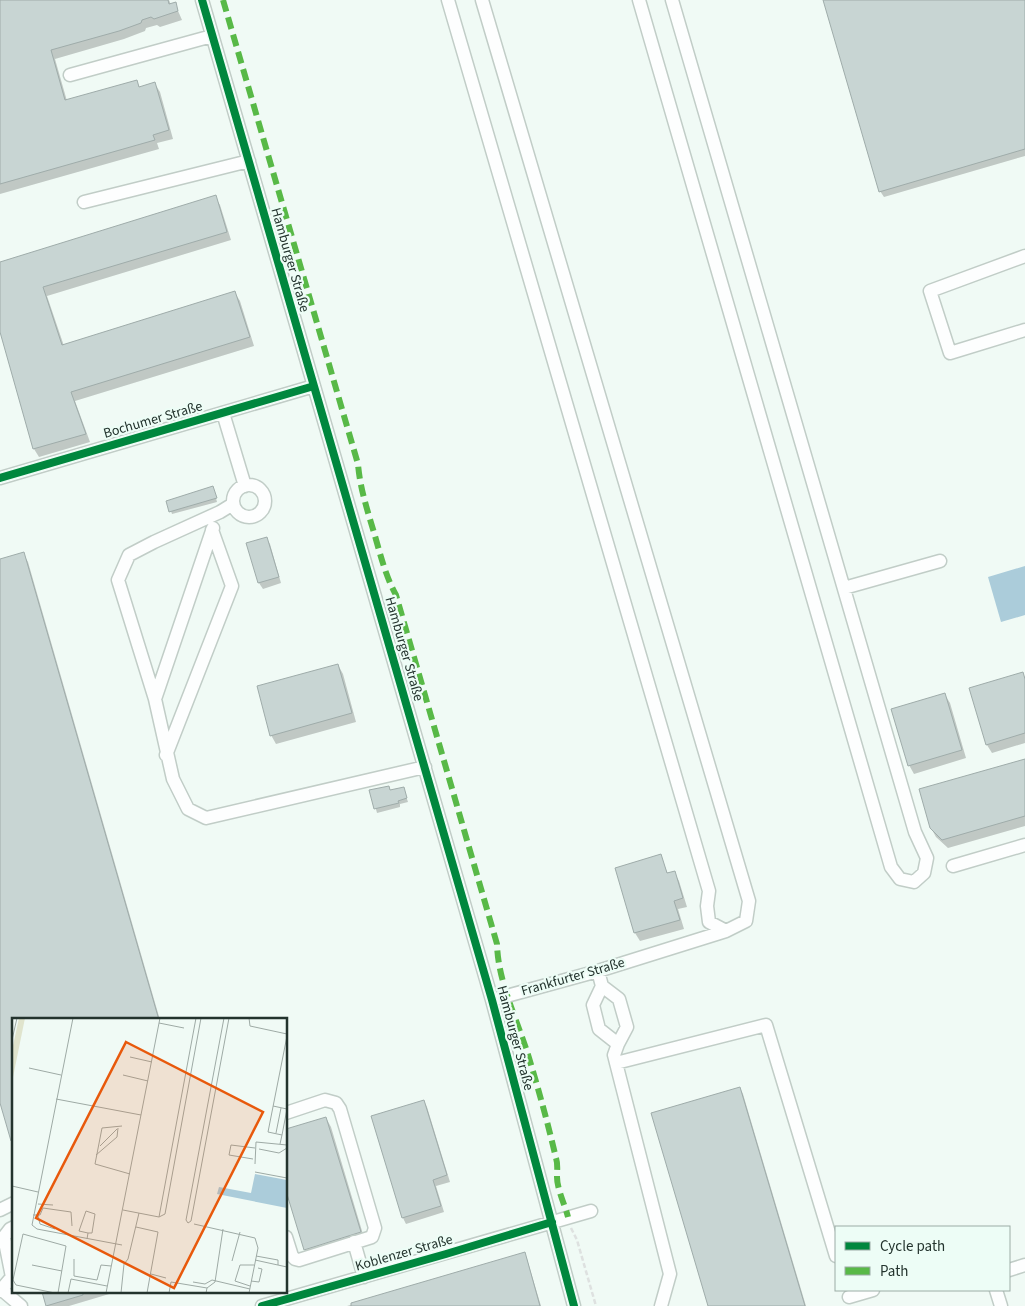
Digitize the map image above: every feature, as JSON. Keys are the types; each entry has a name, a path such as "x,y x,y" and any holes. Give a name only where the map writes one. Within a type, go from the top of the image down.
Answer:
{"street":[{"name":"Hamburger Straße","path":"202,0 492,1000 574,1306"},
{"path":"448,0 709,891 706,906 709,922 726,931"},
{"name":"Frankfurter Straße","path":"482,0 749,901 746,921 726,931 598,971 492,1000"},
{"path":"639,0 891,866 900,879 914,882 924,873 927,858 915,832 672,0"},
{"path":"70,75 212,36"},
{"path":"84,202 249,161"},
{"path":"1025,256 930,291 950,353 1025,330"},
{"name":"Bochumer Straße","path":"0,478 314,386"},
{"path":"223,412 245,486"},
{"path":"245,486 259,489 264,495 265,503 263,510 257,515 250,517 242,516 236,511 233,504 234,496 238,490 245,486"},
{"path":"233,504 129,555 118,580 154,699 173,779 188,809 206,818 425,767"},
{"path":"154,699 212,530 220,512"},
{"path":"166,755 232,586 212,530"},
{"path":"844,588 940,560"},
{"path":"953,866 1025,845"},
{"path":"598,971 600,990 593,1005 599,1028 614,1041"},
{"path":"600,990 619,999 627,1027 614,1041 614,1055 670,1274 661,1306"},
{"path":"616,1063 766,1025 835,1253"},
{"path":"288,1111 325,1100 336,1103 340,1109 375,1228 372,1236 298,1260 292,1256 288,1243"},
{"path":"0,1210 12,1204"},
{"name":"Koblenzer Straße","path":"262,1306 591,1210"},
{"path":"12,1228 4,1237 12,1277 1,1291 21,1306"},
{"path":"354,1242 364,1277"},
{"path":"1010,1270 1025,1265"},
{"path":"849,1298 870,1291"},
{"path":"996,1291 1001,1306"}],"path":[{"path":"568,1217 571,1230 578,1240 596,1306"}],"water":[{"path":"1025,566 1025,615 1001,622 988,577"}],"building":[{"path":"0,0 168,0 169,4 176,2 178,11 154,19 151,17 119,31 51,50 65,100 137,80 139,87 155,82 169,130 153,135 155,140 0,184"},
{"path":"823,0 1025,0 1025,149 879,192"},
{"path":"216,195 227,232 43,287 62,345 235,291 250,337 71,392 86,434 33,449 0,332 0,262"},
{"path":"213,486 217,498 169,512 166,501"},
{"path":"267,537 279,577 258,583 246,543"},
{"path":"24,552 158,1018 12,1018 12,1141 0,1103 0,559"},
{"path":"338,664 352,713 270,736 257,686"},
{"path":"1023,672 1025,679 1025,733 986,745 969,688"},
{"path":"945,693 962,750 908,766 891,709"},
{"path":"1025,759 1025,816 942,840 930,828 919,789"},
{"path":"389,786 390,790 404,787 407,798 398,801 399,803 374,809 369,790"},
{"path":"661,854 667,873 675,871 683,898 674,901 680,920 634,933 615,868"},
{"path":"740,1087 805,1306 708,1306 651,1113"},
{"path":"424,1100 447,1175 433,1180 441,1206 402,1218 371,1116"},
{"path":"326,1117 361,1232 304,1250 288,1198 288,1128"},
{"path":"525,1252 540,1306 351,1306 351,1303"},
{"path":"43,1294 83,1294 83,1295 46,1306"}],"marked path":[{"path":"223,0 358,464 367,509 384,567 396,595 497,944 498,959 505,987 529,1058 547,1120 557,1160 558,1187 568,1217"}],"cycle path":[{"path":"202,0 492,1000 574,1306"},
{"path":"0,478 314,386"},
{"path":"262,1306 552,1222"}]}
